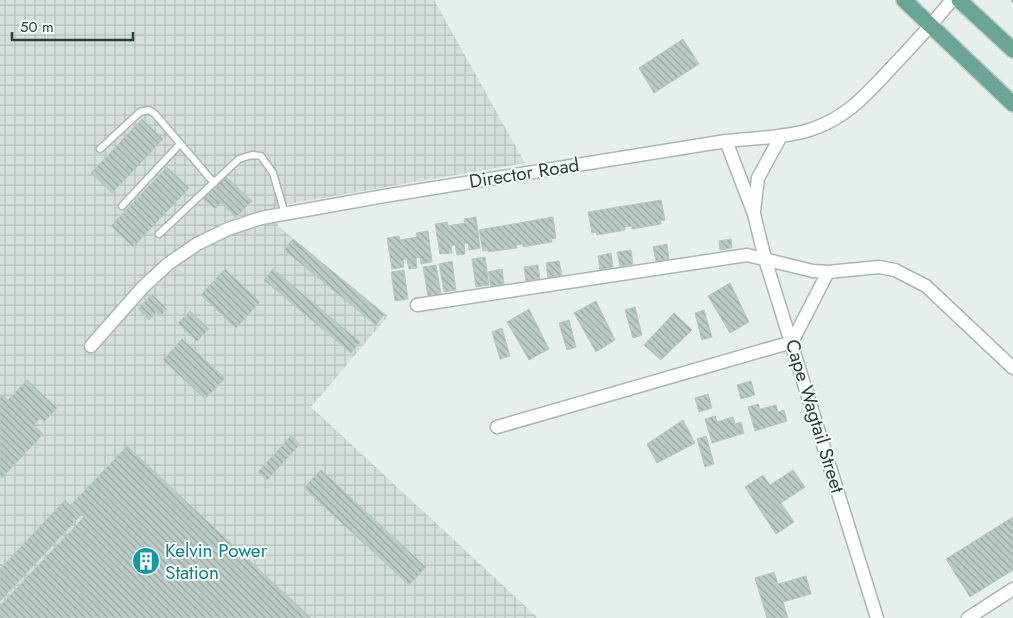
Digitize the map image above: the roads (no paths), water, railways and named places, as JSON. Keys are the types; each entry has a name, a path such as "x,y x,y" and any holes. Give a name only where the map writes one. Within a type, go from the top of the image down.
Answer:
{"main road":[{"path":"904,0 1013,104"},
{"path":"959,0 1013,50"}],"street":[{"name":"Director Road","path":"91,346 142,287 168,264 197,244 228,229 261,218 726,141 781,136 808,130 840,117 868,93 931,26 952,0"},
{"path":"754,214 756,185 765,161 781,136"},
{"path":"726,141 754,214"},
{"name":"Cape Wagtail Street","path":"754,214 765,259 877,618"},
{"path":"417,305 747,255 805,269 828,272 879,267 906,274 926,286 1013,368"},
{"path":"497,427 792,342 828,272"},
{"path":"968,618 1013,589"}],"lane":[{"path":"100,149 140,112 148,110 214,183"},
{"path":"122,206 180,144"},
{"path":"159,234 239,159 252,155 261,156 274,173 285,214"}],"place":[{"name":"Kelvin Power Station","path":"146,561"}]}
